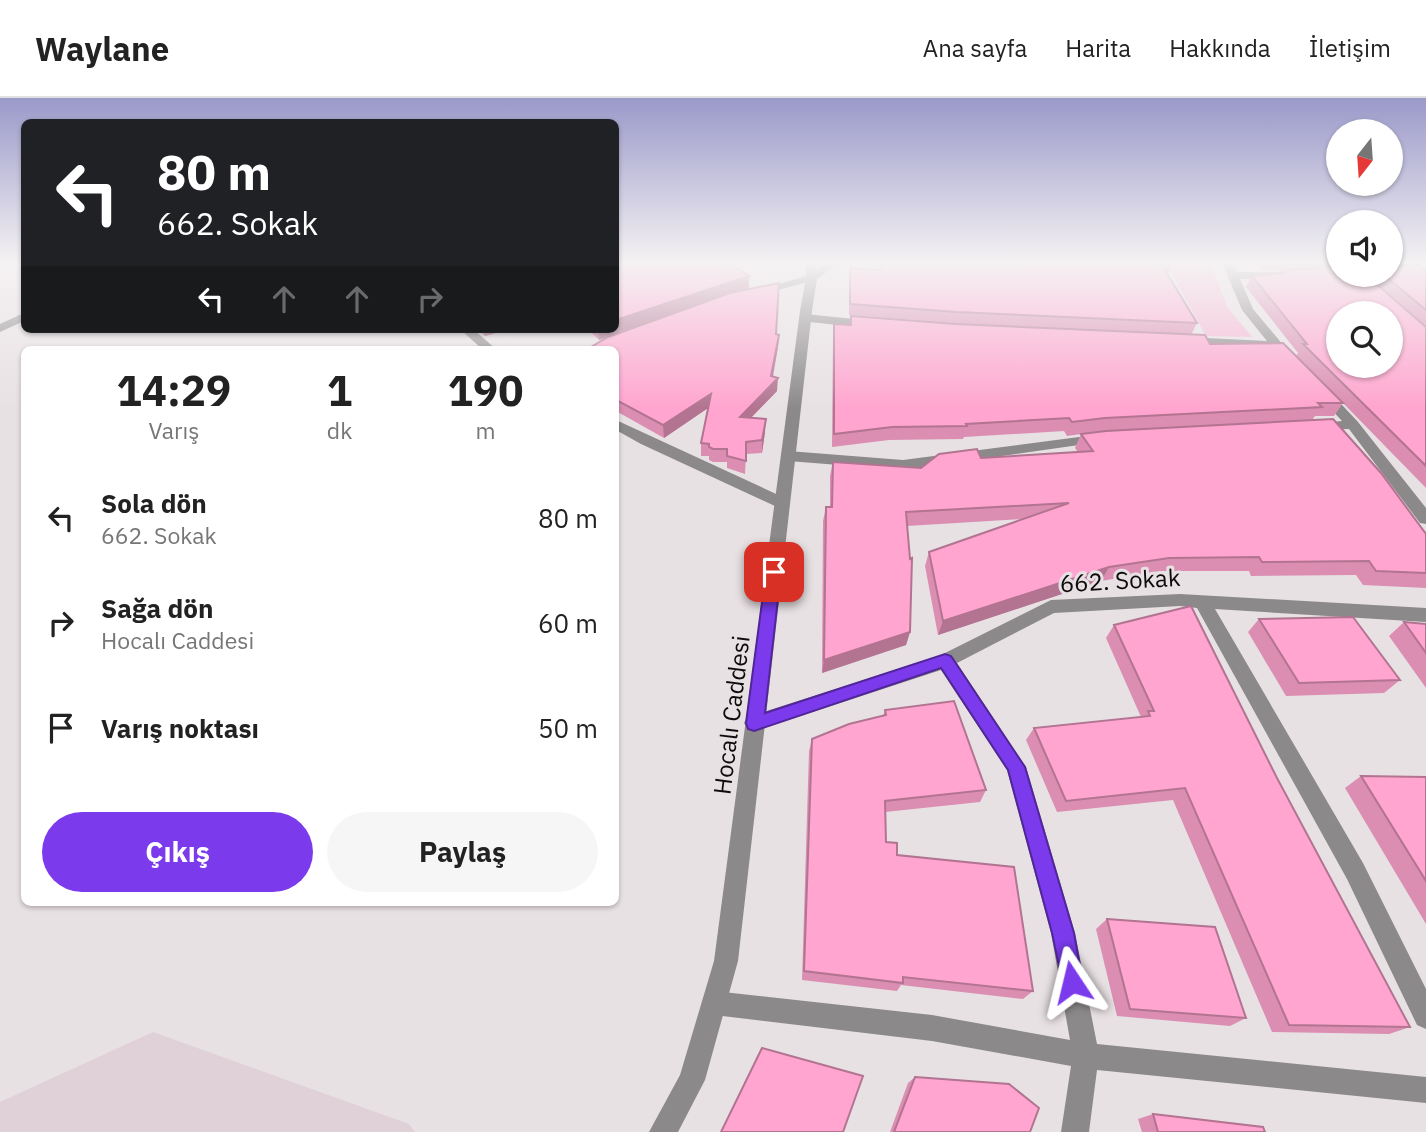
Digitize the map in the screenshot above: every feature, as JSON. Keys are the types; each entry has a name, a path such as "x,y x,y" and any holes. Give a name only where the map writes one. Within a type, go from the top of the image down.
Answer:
{"street":[{"name":"Hocalı Caddesi","path":"663,1132 692,1080 726,961 807,311"},
{"path":"1169,340 1281,350 1249,311"},
{"path":"806,317 886,326"},
{"path":"0,328 21,318"},
{"path":"471,333 486,346"},
{"path":"1315,385 1353,425 1426,519"},
{"path":"1300,428 1353,425"},
{"path":"619,426 646,441 782,503"},
{"path":"788,456 903,465 1113,438"},
{"path":"1202,601 1354,871 1426,1016"},
{"name":"662. Sokak","path":"754,723 945,660 1051,607 1202,601 1426,615"},
{"path":"945,660 1016,767 1063,933 1086,1056 1075,1132"},
{"path":"714,1003 932,1028 1086,1056 1426,1090"}],"shaded area":[{"path":"1192,311 1231,311 1252,337 1206,336"},
{"path":"153,1032 409,1124 415,1132 0,1132 0,1102"}],"building":[{"path":"619,311 642,311 619,319"},
{"path":"679,311 777,311 776,334 779,335 771,376 778,378 740,417 766,419 762,440 746,442 746,461 727,456 727,449 713,449 709,444 701,443 711,394 663,425 619,402 619,346 593,346 608,337"},
{"path":"946,311 1190,311 1197,323"},
{"path":"1281,311 1326,311 1326,367 1303,344 1307,344"},
{"path":"1403,311 1408,311 1426,327 1426,466 1337,378 1403,378"},
{"path":"851,316 956,324 1205,335 1210,344 1283,343 1343,403 1318,403 1322,407 1072,422 1069,418 966,424 967,426 892,427 834,434 834,324 851,325"},
{"path":"1333,419 1381,473 1426,534 1426,573 1376,571 1369,561 1262,562 1259,557 1169,558 1109,567 943,621 929,552 1069,503 906,512 910,559 912,558 910,632 824,660 826,507 832,507 833,462 921,468 939,454 977,449 981,458 1093,451 1081,434 1106,431"},
{"path":"1191,606 1277,778 1410,1027 1289,1025 1185,788 1066,801 1034,728 1150,716 1148,711 1154,711 1114,625"},
{"path":"1353,617 1400,680 1299,683 1259,619"},
{"path":"1404,622 1426,624 1426,653"},
{"path":"954,701 986,790 885,801 886,842 897,843 897,855 1014,867 1033,991 903,977 903,983 804,971 812,739 849,724 886,715 885,710"},
{"path":"1361,776 1426,777 1426,881"},
{"path":"1107,919 1215,927 1246,1018 1130,1009"},
{"path":"762,1048 863,1076 843,1132 721,1132"},
{"path":"915,1077 1009,1084 1039,1108 1030,1132 894,1132"},
{"path":"1153,1114 1263,1127 1265,1132 1158,1132"}],"route":[{"path":"774,572 754,723 945,660 1016,767 1063,933 1072,982"}]}
